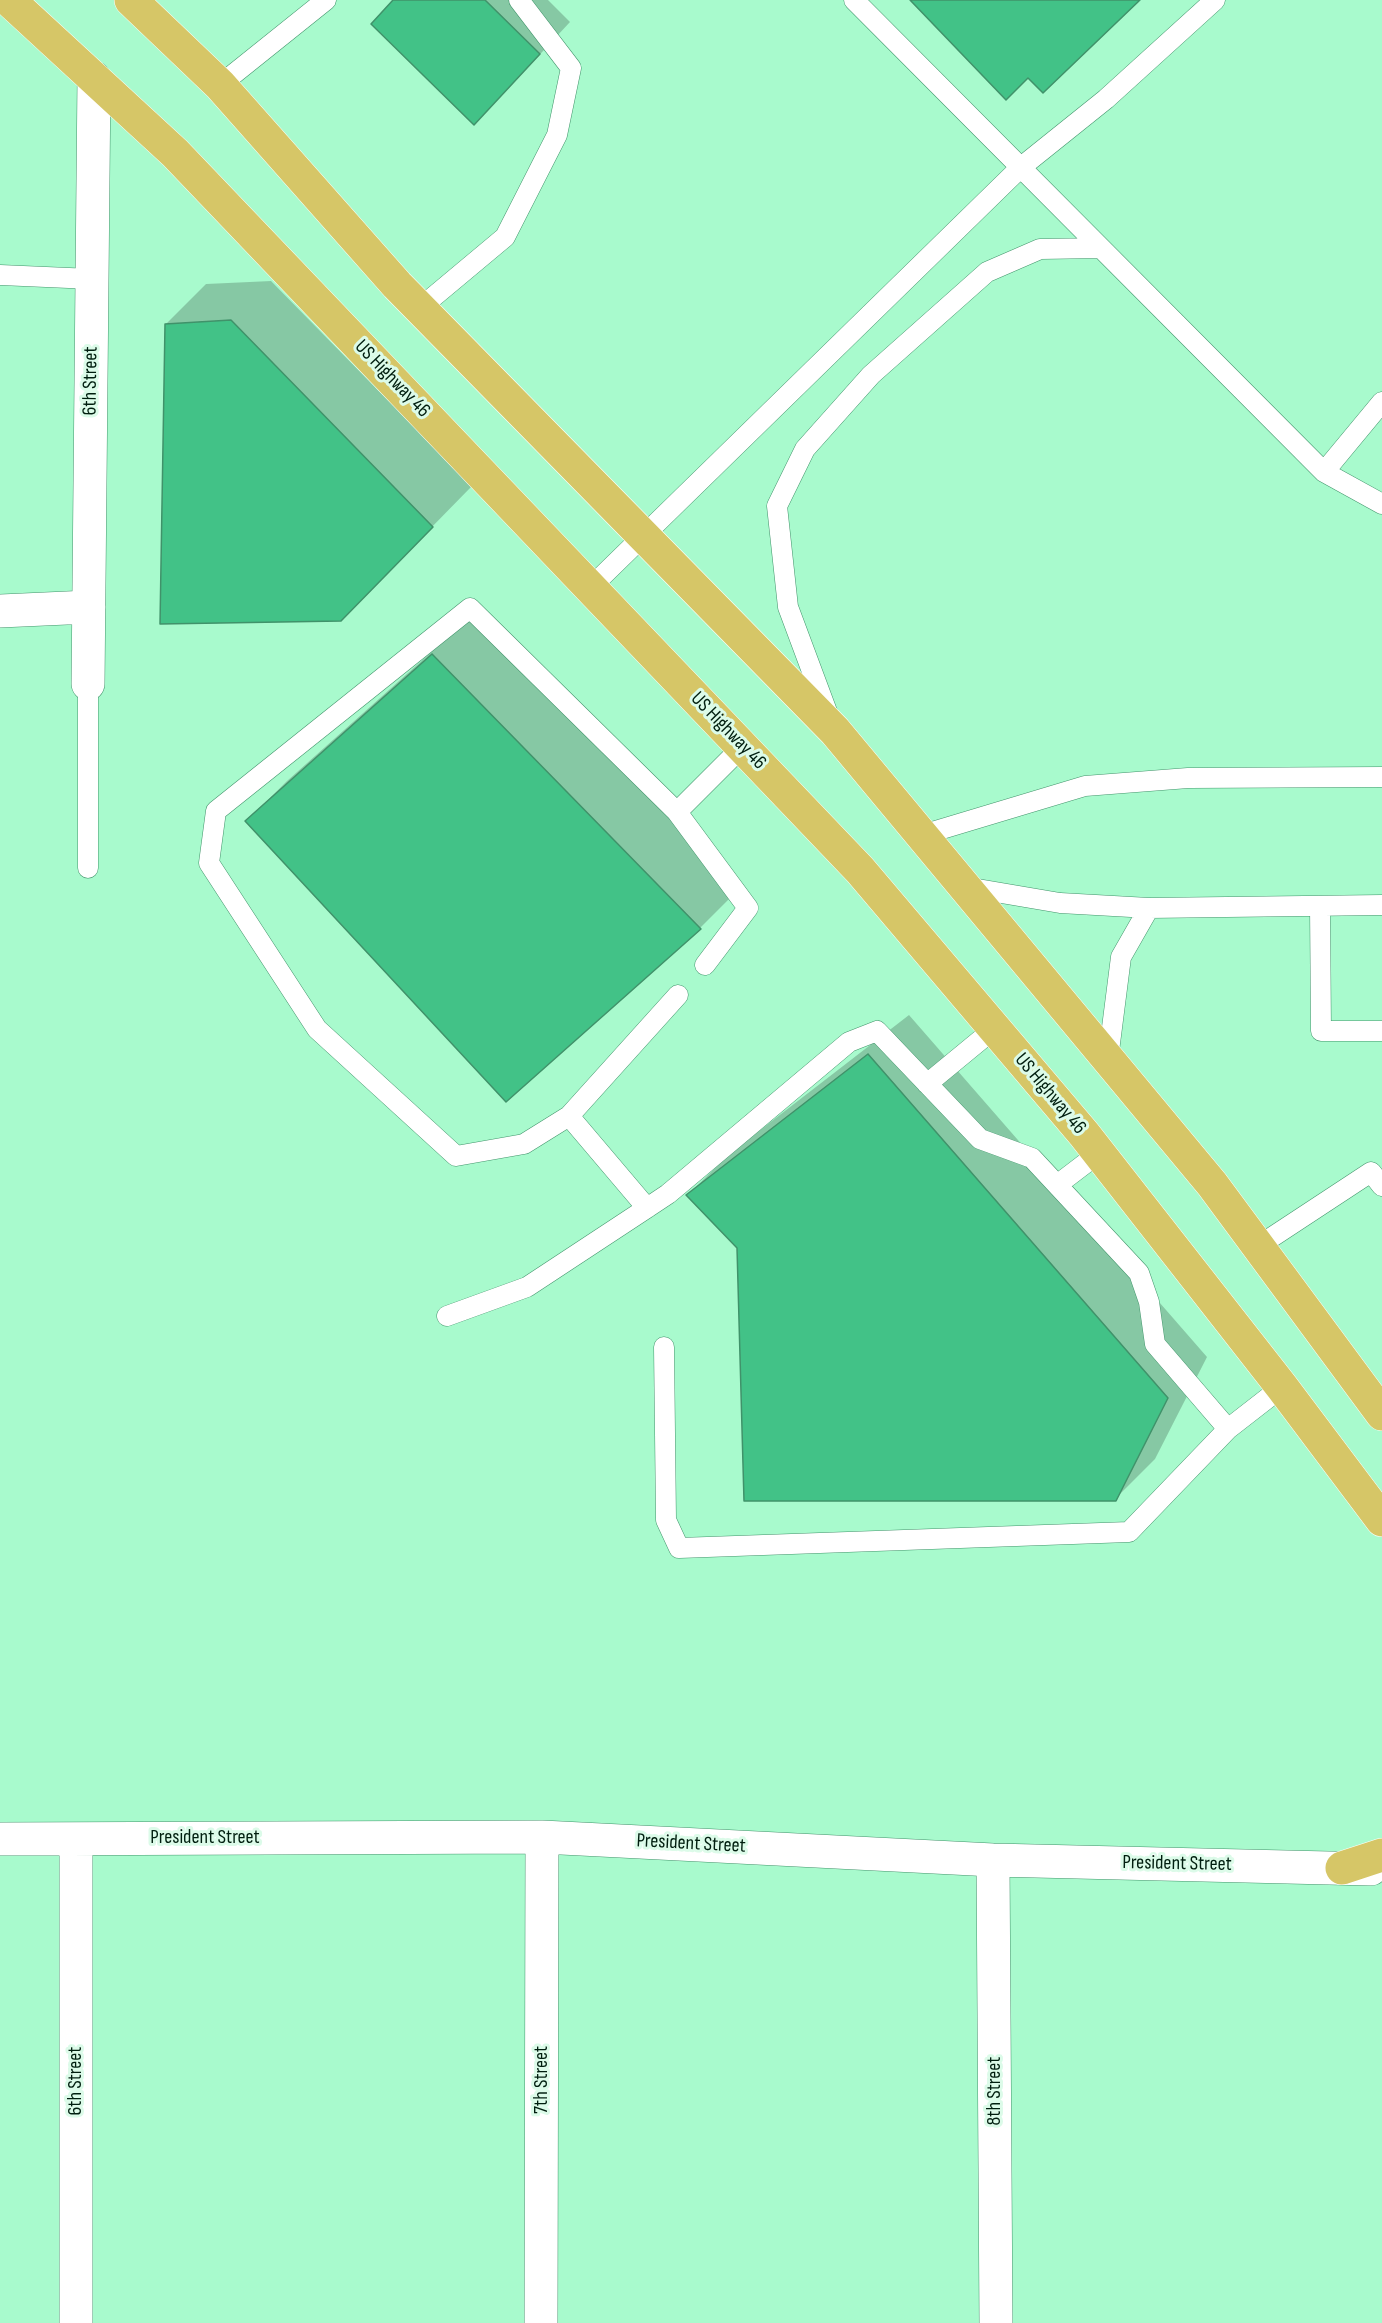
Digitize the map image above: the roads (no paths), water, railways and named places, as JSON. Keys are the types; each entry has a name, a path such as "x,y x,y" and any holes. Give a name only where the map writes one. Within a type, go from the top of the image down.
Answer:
{"highway":[{"name":"US Highway 46","path":"9,0 184,161 860,870 1100,1154 1282,1387 1382,1520"},
{"path":"131,0 220,85 420,308 835,731 1212,1184 1382,1414"},
{"path":"1342,1868 1382,1855"}],"street":[{"name":"6th Street","path":"88,684 94,78"},
{"path":"0,611 89,607"},
{"name":"President Street","path":"0,1839 542,1837 993,1860 1382,1869"},
{"name":"7th Street","path":"541,2323 542,1837"},
{"name":"6th Street","path":"76,1839 76,2323"},
{"name":"8th Street","path":"993,1860 996,2323"}],"lane":[{"path":"220,85 326,0"},
{"path":"420,308 505,237 557,135 571,68 519,0"},
{"path":"854,0 1324,472 1382,504"},
{"path":"591,587 1020,168 1106,99 1215,0"},
{"path":"835,731 788,608 777,506 805,449 871,375 987,272 1040,249 1100,248"},
{"path":"0,275 92,279"},
{"path":"1324,472 1382,402"},
{"path":"678,995 569,1116 524,1144 456,1156 317,1029 209,863 216,811 470,608 677,812 748,908 705,965"},
{"path":"88,684 88,868"},
{"path":"677,812 743,746"},
{"path":"922,835 1085,786 1188,778 1382,777"},
{"path":"966,887 1060,903 1149,908 1382,905"},
{"path":"1320,906 1322,1031 1382,1030"},
{"path":"1108,1059 1121,957 1149,908"},
{"path":"927,1084 994,1028"},
{"path":"447,1316 527,1287 647,1208 668,1194 849,1042 877,1031 980,1139 1032,1158 1139,1273 1149,1302 1155,1344 1228,1429"},
{"path":"569,1116 647,1208"},
{"path":"1057,1185 1100,1154"},
{"path":"1257,1247 1371,1172 1382,1186"},
{"path":"664,1347 666,1520 679,1548 1129,1532 1228,1429 1282,1387"}]}
